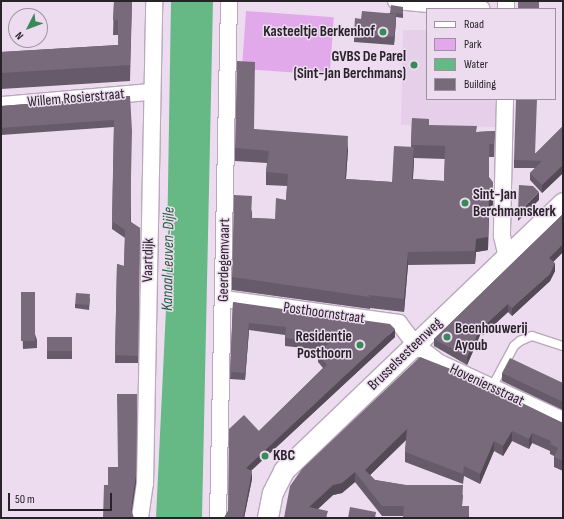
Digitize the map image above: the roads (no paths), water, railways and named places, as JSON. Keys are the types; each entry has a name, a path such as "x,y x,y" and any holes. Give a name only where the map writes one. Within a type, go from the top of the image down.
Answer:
{"street":[{"name":"Vaartdijk","path":"140,518 145,484 151,92 154,1"},
{"name":"Geerdegemvaart","path":"218,518 224,299 229,1"},
{"path":"396,1 471,8"},
{"name":"Willem Rosierstraat","path":"1,105 151,92"},
{"path":"504,100 502,236 508,257"},
{"name":"Brusselsesteenweg","path":"268,518 273,493 284,472 415,344 563,203"},
{"name":"Posthoornstraat","path":"224,299 398,323 415,344"},
{"name":"Hoveniersstraat","path":"415,344 438,362 563,420"}],"lane":[{"path":"492,387 514,346 520,341 532,336 563,346"}],"water":[{"name":"Kanaal Leuven-Dijle","path":"171,1 213,1 202,518 156,518 166,309"}],"place":[{"name":"Kasteeltje Berkenhof","path":"383,32"},
{"name":"GVBS De Parel (Sint-Jan Berchmans)","path":"414,65"},
{"name":"Sint-Jan Berchmanskerk","path":"465,203"},
{"name":"Beenhouwerij Ayoub","path":"447,337"},
{"name":"Residentie Posthoorn","path":"360,345"},
{"name":"KBC","path":"265,456"}]}
